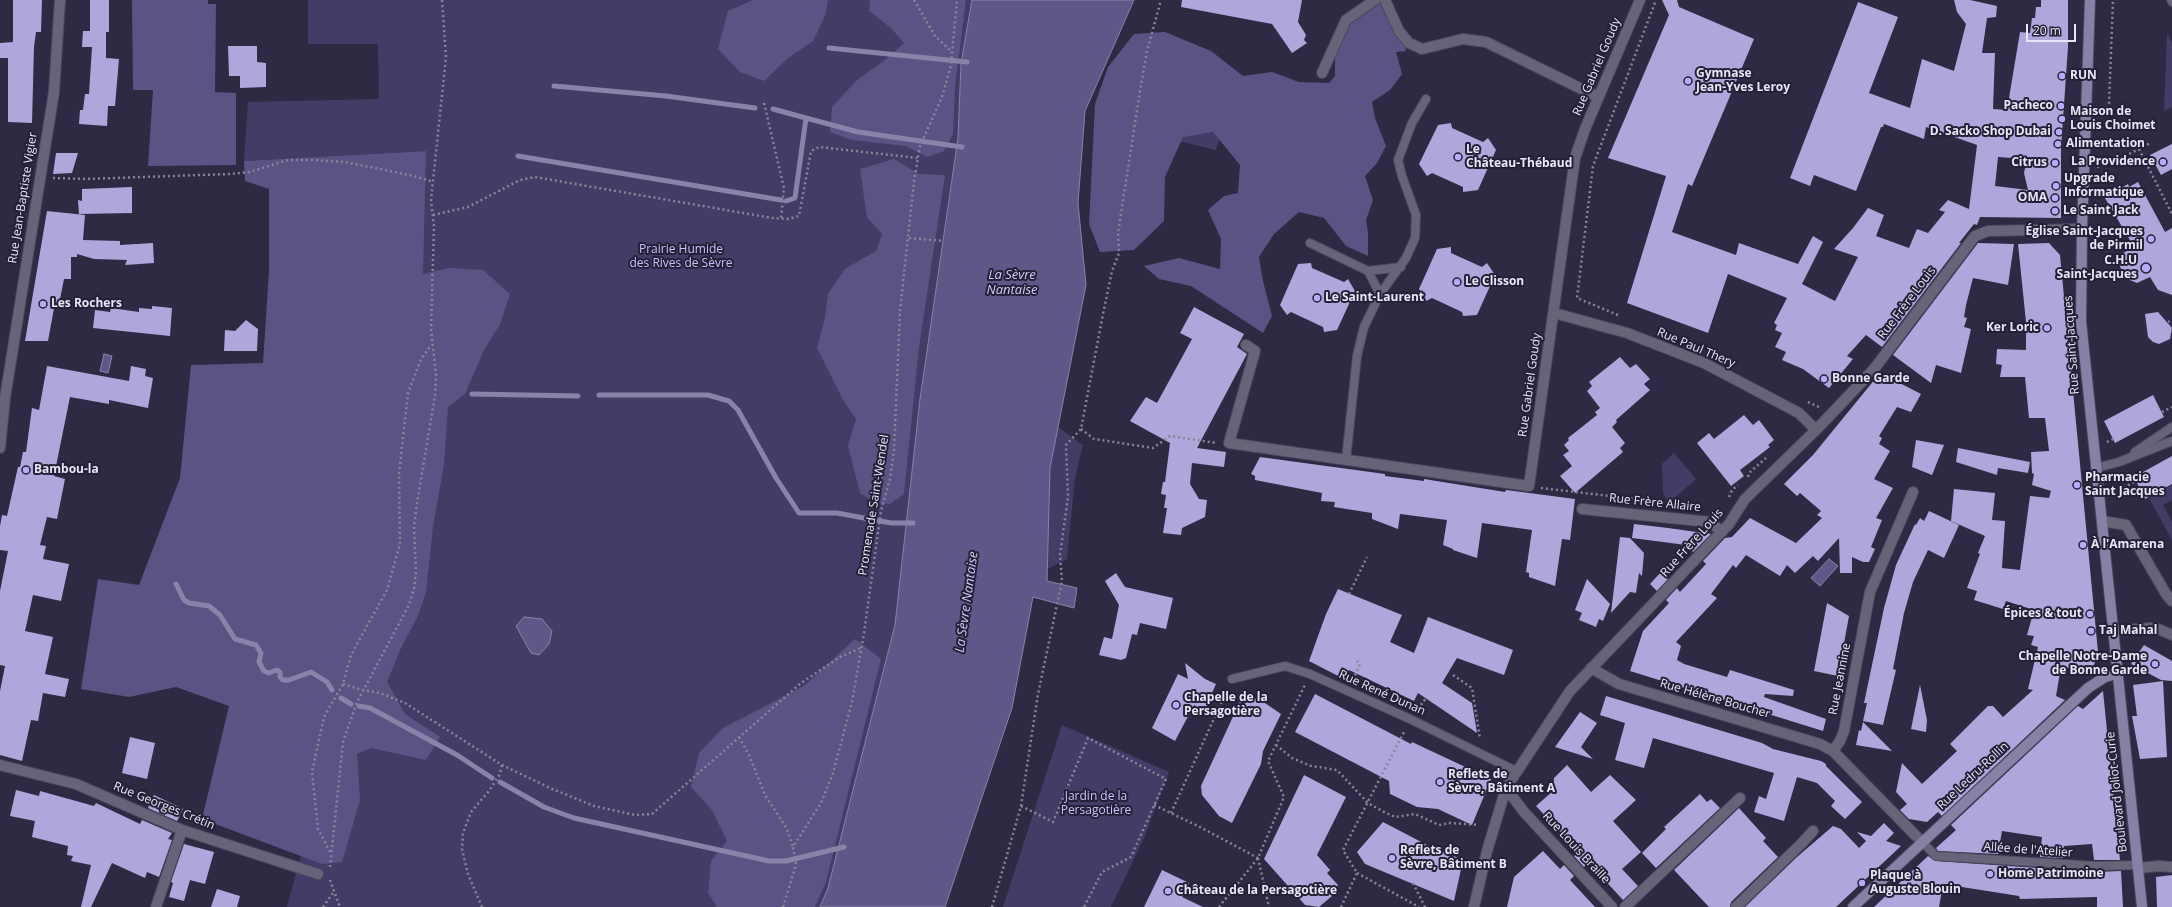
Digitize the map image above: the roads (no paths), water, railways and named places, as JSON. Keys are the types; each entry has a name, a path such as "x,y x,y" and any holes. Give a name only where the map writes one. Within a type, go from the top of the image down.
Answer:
{"main road":[{"name":"Rue Saint-Jacques","path":"2090,0 2082,229 2081,321 2117,674"},
{"name":"Rue Ledru-Rollin","path":"1853,907 2088,688 2105,677 2117,674"},
{"name":"Boulevard Joliot-Curie","path":"2117,674 2142,907"}],"street":[{"name":"Rue Jean-Baptiste Vigier","path":"0,448 2,398 54,92 60,0"},
{"path":"1322,73 1346,20 1375,0"},
{"path":"1385,0 1400,31 1409,44 1422,49 1463,39 1486,42 1598,97"},
{"name":"Rue Gabriel Goudy","path":"1246,345 1256,351 1229,443 1528,486 1554,313 1571,176 1580,140 1640,0"},
{"name":"Rue Frère Louis","path":"1474,907 1487,851 1506,788 1570,691 1722,532 1745,499 1816,430 1874,369 1975,236 1988,230 2082,229"},
{"name":"Rue Paul Thery","path":"1554,313 1627,333 1704,363 1799,413 1816,430"},
{"name":"Rue Jeannine","path":"1833,751 1840,741 1844,731 1870,592 1913,492"},
{"name":"Rue Frère Allaire","path":"1582,509 1710,522 1722,532"},
{"path":"2102,521 2126,525 2166,594 2172,601"},
{"path":"2113,632 2158,628 2172,635"},
{"name":"Rue Hélène Boucher","path":"1591,668 1619,684 1820,744 1833,751"},
{"path":"1833,751 1922,842"},
{"name":"Rue Georges Crétin","path":"0,765 76,784 182,830 318,874"},
{"name":"Rue Louis Braille","path":"1506,788 1524,812 1612,907"},
{"path":"1625,907 1740,798"},
{"path":"156,907 182,830"},
{"path":"1736,907 1802,843 1812,831"},
{"path":"2138,866 2172,867"}],"lane":[{"path":"1346,460 1357,356 1364,327 1380,294 1401,266 1416,238 1416,215 1398,160 1412,123 1426,99"},
{"path":"1310,243 1368,271 1401,266"},
{"path":"1368,271 1380,294"},
{"path":"2125,460 2172,427"},
{"path":"2096,468 2125,460 2172,441"},
{"name":"Rue René Dunan","path":"1232,679 1285,666 1310,674 1410,719 1516,771"},
{"name":"Allée de l'Atelier","path":"1922,842 1936,856 2096,866 2138,866"}],"water":[{"name":"La Sèvre Nantaise","path":"972,0 1134,0 1085,111 1078,203 1086,285 1050,468 1047,581 1077,588 1074,608 1033,597 1012,708 945,907 820,907 828,888 895,625 920,399 958,138 961,63"},
{"path":"104,354 112,356 108,373 100,371"},
{"path":"1829,559 1838,566 1820,586 1811,578"},
{"path":"524,617 542,619 552,631 549,644 539,655 531,653 516,626"}],"waterway":[{"path":"829,48 967,62"},
{"path":"554,86 666,96 755,108"},
{"path":"773,109 806,118"},
{"path":"786,201 795,198 806,118 858,132 962,147"},
{"path":"518,156 781,200"},
{"path":"472,394 578,396"},
{"path":"599,395 708,395 729,401 738,410 776,478 799,513 837,513 891,523 913,523"},
{"path":"176,584 184,600 189,603 209,606 220,615 235,639 256,645 261,653 259,662 264,671 269,673 277,670 280,672 280,677 283,680 289,680 311,672 327,682 332,690"},
{"path":"341,698 351,704"},
{"path":"359,706 370,708 457,755 492,778"},
{"path":"500,782 544,807 574,818 769,861 786,861 844,847"}],"place":[{"name":"RUN","path":"2062,76"},
{"name":"Gymnase Jean-Yves Leroy","path":"1688,81"},
{"name":"Pacheco","path":"2061,106"},
{"name":"Maison de Louis Choimet","path":"2062,119"},
{"name":"D. Sacko Shop Dubai","path":"2059,132"},
{"name":"Alimentation","path":"2058,144"},
{"name":"Le Château-Thébaud","path":"1458,157"},
{"name":"La Providence","path":"2163,162"},
{"name":"Citrus","path":"2055,163"},
{"name":"Upgrade Informatique","path":"2056,186"},
{"name":"OMA","path":"2055,198"},
{"name":"Le Saint Jack","path":"2055,211"},
{"name":"Église Saint-Jacques de Pirmil","path":"2151,239"},
{"name":"C.H.U Saint-Jacques","path":"2146,268"},
{"name":"Le Clisson","path":"1457,282"},
{"name":"Le Saint-Laurent","path":"1317,298"},
{"name":"Les Rochers","path":"43,304"},
{"name":"Ker Loric","path":"2047,328"},
{"name":"Bonne Garde","path":"1824,379"},
{"name":"Bambou-la","path":"26,470"},
{"name":"Pharmacie Saint Jacques","path":"2077,485"},
{"name":"À l'Amarena","path":"2083,545"},
{"name":"Épices & tout","path":"2090,614"},
{"name":"Taj Mahal","path":"2091,631"},
{"name":"Chapelle Notre-Dame de Bonne Garde","path":"2155,664"},
{"name":"Chapelle de la Persagotière","path":"1176,705"},
{"name":"Reflets de Sèvre, Bâtiment A","path":"1440,782"},
{"name":"Reflets de Sèvre, Bâtiment B","path":"1392,858"},
{"name":"Home Patrimoine","path":"1990,874"},
{"name":"Plaque à Auguste Blouin","path":"1862,883"},
{"name":"Château de la Persagotière","path":"1168,891"}],"park label":[{"name":"Prairie Humide des Rives de Sèvre","path":"681,257"},
{"name":"Jardin de la Persagotière","path":"1096,804"}]}
